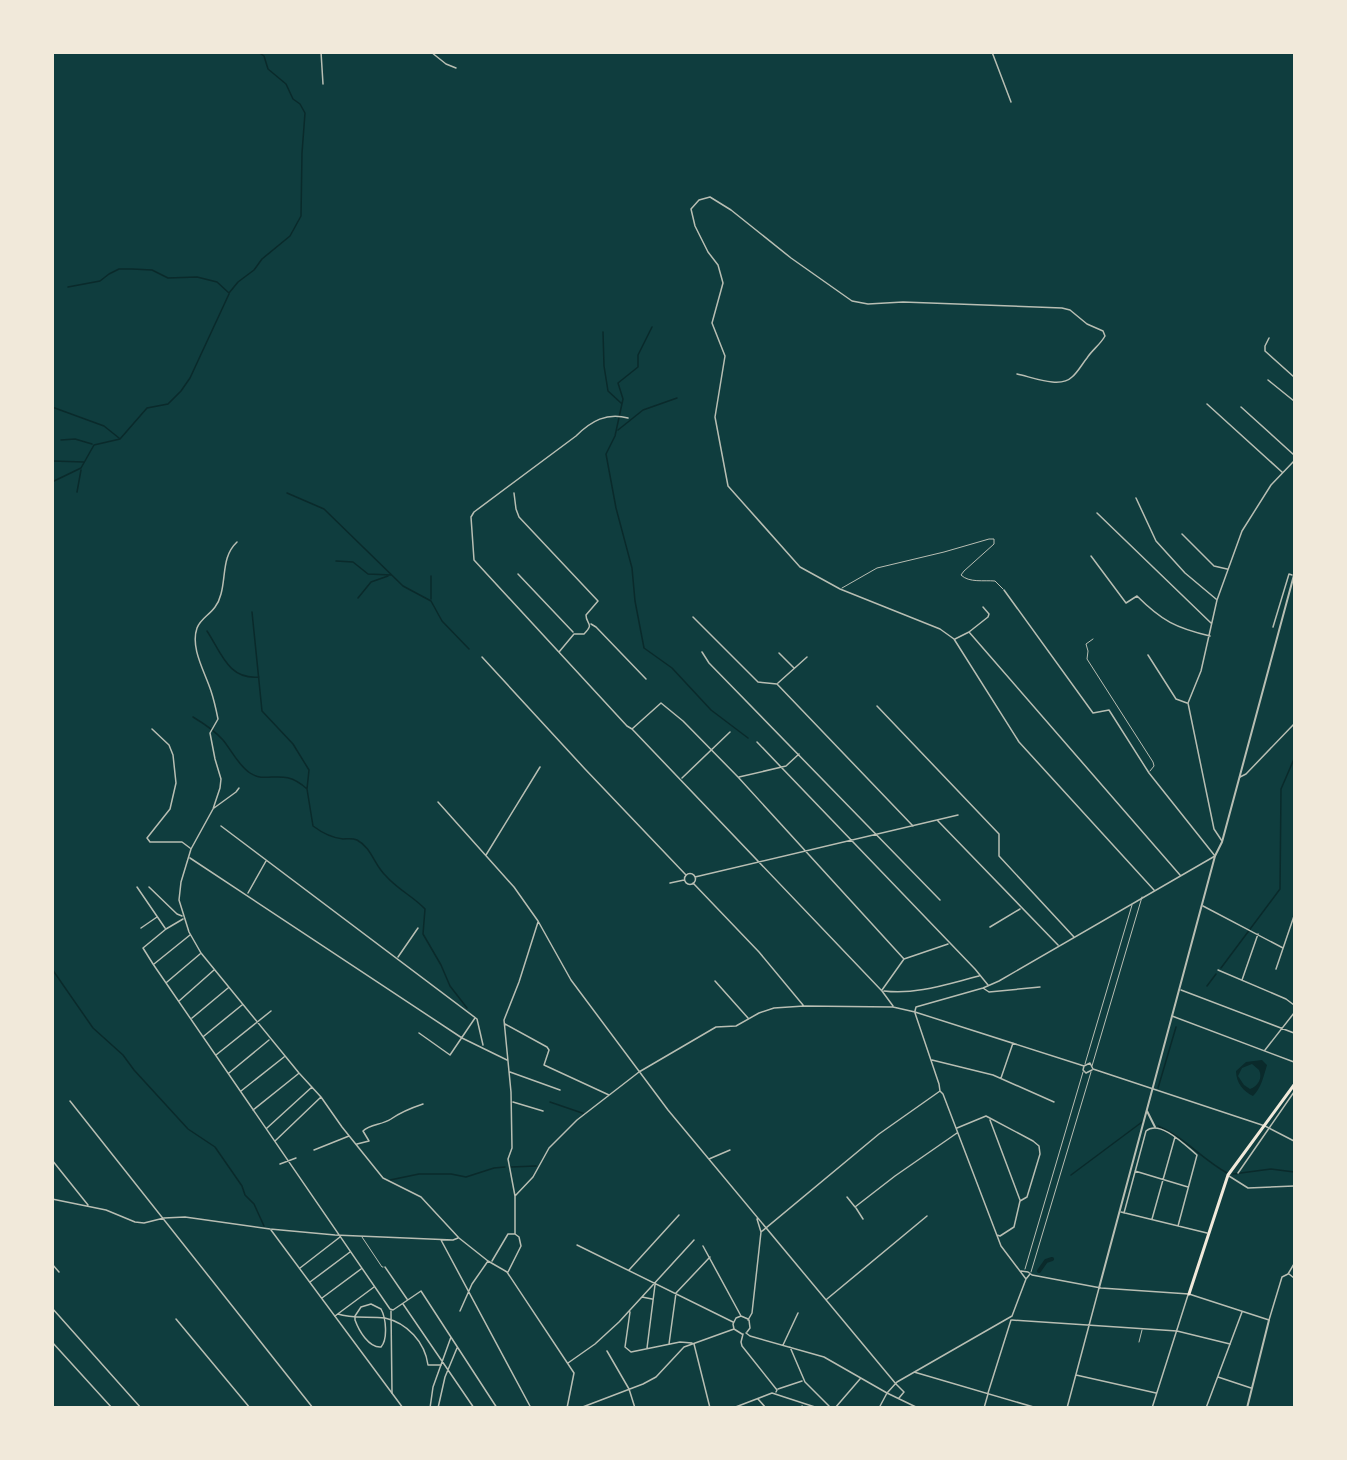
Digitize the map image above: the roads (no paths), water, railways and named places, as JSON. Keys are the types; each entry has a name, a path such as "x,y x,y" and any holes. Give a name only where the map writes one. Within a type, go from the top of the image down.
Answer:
{"main road":[{"path":"1189,1294 1228,1175 1267,1127 1294,1085"}],"street":[{"path":"321,52 323,84"},
{"path":"431,52 446,64 456,68"},
{"path":"992,52 1011,102"},
{"path":"1017,374 1057,382 1068,380 1101,343 1105,336 1103,331 1087,324 1070,310 1062,308 868,304 852,301 791,258 719,201 710,197 699,200 691,209 695,226 708,252 718,265 723,284 712,323 725,356 715,417 728,486 800,567 840,589 940,629 954,639 1019,741 1154,890"},
{"path":"1269,338 1265,351 1294,377"},
{"path":"1268,380 1294,401"},
{"path":"1207,404 1283,473"},
{"path":"1241,407 1294,454"},
{"path":"628,418 612,415 588,425 474,512 471,517 474,561 627,726 681,779 882,991 893,1007"},
{"path":"1222,842 1214,829 1188,703 1201,671 1217,600 1242,531 1271,485 1294,461"},
{"path":"514,493 519,517 598,601 586,615 590,624 596,627 646,680"},
{"path":"1136,498 1156,541 1185,573 1217,600"},
{"path":"1097,513 1212,624"},
{"path":"1182,534 1214,566 1227,569"},
{"path":"237,542 229,549 218,606 198,627 195,644 212,692 218,718 210,733 221,779 213,809 191,849 181,882 179,900 183,917 190,935 214,970 321,1097 383,1178 421,1197 459,1238 507,1272 574,1373 567,1407"},
{"path":"1091,556 1126,603 1137,596 1156,615 1183,630 1210,636"},
{"path":"518,574 574,634 584,634 590,624"},
{"path":"1122,1212 1152,1089 1294,575 1289,574 1274,627"},
{"path":"1004,590 1093,713 1109,710 1149,773 1215,856"},
{"path":"954,639 969,632 988,617 989,614 983,607"},
{"path":"693,617 758,682 777,684 913,826"},
{"path":"969,632 1180,875"},
{"path":"559,653 574,634"},
{"path":"702,652 709,663 940,900"},
{"path":"779,653 794,669"},
{"path":"1148,655 1176,699 1188,703"},
{"path":"482,657 686,874 691,873 695,877"},
{"path":"777,684 807,657"},
{"path":"632,729 661,703 738,777 904,959"},
{"path":"878,706 999,834 999,856 1074,937"},
{"path":"1239,777 1246,774 1294,724"},
{"path":"152,729 169,745 173,755 176,783 170,809 147,838 150,842 182,842 191,849"},
{"path":"681,779 730,732"},
{"path":"757,742 988,986"},
{"path":"738,777 782,768 799,754"},
{"path":"486,856 540,768"},
{"path":"213,809 239,788"},
{"path":"438,802 514,887 538,921 572,980 639,1072 757,1218 904,1392 898,1398"},
{"path":"695,877 958,815"},
{"path":"937,820 1058,946"},
{"path":"221,826 477,1019 483,1047"},
{"path":"1025,1278 1023,1271 1001,1246 996,1235 943,1094 939,1091 939,1084 915,1012 916,1007 988,986 1215,856"},
{"path":"189,857 462,1038 507,1060"},
{"path":"247,894 266,860"},
{"path":"685,880 686,874"},
{"path":"693,883 695,877"},
{"path":"670,883 685,880"},
{"path":"685,880 688,884 693,883 759,952 804,1006"},
{"path":"137,887 166,929"},
{"path":"149,887 183,917"},
{"path":"1203,906 1283,948"},
{"path":"990,927 1021,908"},
{"path":"1276,969 1294,916"},
{"path":"141,928 158,917"},
{"path":"183,917 143,948 391,1310 392,1393"},
{"path":"515,1234 515,1196 508,1159 512,1148 512,1102 504,1024 508,1004 519,982 538,921"},
{"path":"397,958 418,928"},
{"path":"1242,981 1258,934"},
{"path":"153,964 190,935"},
{"path":"882,991 904,959 950,944"},
{"path":"166,982 201,953"},
{"path":"178,1001 214,970"},
{"path":"1218,970 1286,999 1294,1005"},
{"path":"882,991 894,993 926,990 980,976"},
{"path":"715,981 749,1019"},
{"path":"191,1019 228,987"},
{"path":"983,988 989,992 1040,987"},
{"path":"1180,990 1294,1033"},
{"path":"203,1037 243,1004"},
{"path":"515,1196 533,1177 538,1165 559,1137 639,1072 716,1028 736,1026 774,1008 893,1007 1092,1066 1093,1070"},
{"path":"215,1056 271,1011"},
{"path":"1264,1051 1294,1012"},
{"path":"1172,1016 1294,1062"},
{"path":"419,1034 450,1055 475,1018"},
{"path":"504,1024 547,1047 549,1050 544,1065 610,1096"},
{"path":"228,1074 271,1039"},
{"path":"1000,1079 1013,1043"},
{"path":"240,1092 285,1056"},
{"path":"931,1059 1000,1079 1054,1102"},
{"path":"1085,1065 1083,1070 1086,1073 1093,1070"},
{"path":"1093,1070 1267,1127 1294,1141"},
{"path":"509,1072 560,1090"},
{"path":"253,1110 299,1073"},
{"path":"266,1129 312,1087"},
{"path":"761,1232 879,1134 939,1091"},
{"path":"1238,1173 1267,1127 1294,1092"},
{"path":"274,1141 321,1097"},
{"path":"70,1101 313,1407"},
{"path":"512,1102 543,1112"},
{"path":"356,1144 369,1141 363,1131 366,1128 390,1120 396,1114 423,1104"},
{"path":"1147,1110 1153,1127 1175,1137 1197,1155 1178,1226"},
{"path":"956,1128 984,1117 990,1118 1039,1146 1040,1154 1027,1197 1020,1201"},
{"path":"990,1118 1020,1201 1014,1227 1000,1236 996,1235"},
{"path":"1067,1407 1088,1326 1146,1131 1153,1127"},
{"path":"855,1208 895,1176 958,1133"},
{"path":"314,1150 349,1136"},
{"path":"1152,1220 1175,1137"},
{"path":"709,1160 730,1150"},
{"path":"280,1164 296,1158"},
{"path":"52,1160 89,1205"},
{"path":"1135,1171 1189,1187"},
{"path":"1228,1175 1248,1188 1294,1186"},
{"path":"847,1197 863,1219"},
{"path":"52,1199 89,1205 135,1222 144,1223 185,1216 270,1229 341,1236 441,1240 459,1238"},
{"path":"1122,1212 1208,1233"},
{"path":"628,1271 679,1215"},
{"path":"826,1299 927,1216"},
{"path":"757,1218 761,1232 752,1313 748,1320 750,1328 744,1333 742,1346 776,1391 818,1407"},
{"path":"270,1229 337,1315 403,1407"},
{"path":"279,1240 278,1234 281,1230"},
{"path":"460,1311 468,1290 508,1234 515,1234 519,1237 522,1246 507,1272"},
{"path":"300,1268 341,1236"},
{"path":"1000,1236 1001,1246"},
{"path":"441,1240 531,1407"},
{"path":"568,1363 603,1338 694,1240"},
{"path":"577,1245 733,1322"},
{"path":"703,1246 741,1316 748,1320"},
{"path":"310,1282 351,1252"},
{"path":"669,1344 676,1293 710,1257"},
{"path":"52,1264 59,1272"},
{"path":"1246,1407 1282,1277 1288,1274 1294,1264"},
{"path":"385,1267 407,1300"},
{"path":"322,1298 362,1268"},
{"path":"1023,1271 1099,1288 1189,1294 1269,1320"},
{"path":"984,1407 1009,1324 1025,1278 1030,1274"},
{"path":"1288,1274 1294,1278"},
{"path":"647,1348 655,1284"},
{"path":"337,1315 374,1287"},
{"path":"391,1310 421,1291 497,1407"},
{"path":"1152,1407 1189,1294"},
{"path":"642,1297 653,1300"},
{"path":"402,1303 442,1364 474,1407"},
{"path":"371,1304 381,1309 384,1318 384,1342 381,1347 371,1345 358,1327 355,1316 361,1307 371,1304"},
{"path":"52,1308 141,1407"},
{"path":"630,1311 625,1347 631,1352 680,1342 693,1343"},
{"path":"1206,1407 1242,1311"},
{"path":"783,1345 798,1313"},
{"path":"337,1315 392,1320 405,1327 419,1340 428,1365 442,1364"},
{"path":"733,1322 741,1316"},
{"path":"879,1407 896,1383 1012,1316"},
{"path":"176,1319 250,1407"},
{"path":"1012,1320 1177,1331 1230,1344"},
{"path":"1003,1321 1009,1324"},
{"path":"619,1322 628,1322"},
{"path":"733,1322 736,1332 824,1357 887,1393 918,1407"},
{"path":"580,1407 656,1377 681,1349 734,1329"},
{"path":"430,1407 434,1387 451,1337"},
{"path":"52,1342 112,1407"},
{"path":"693,1343 710,1407"},
{"path":"438,1407 447,1371 457,1347"},
{"path":"790,1347 805,1383 831,1407"},
{"path":"607,1351 629,1389 635,1407"},
{"path":"914,1372 988,1395 1037,1407"},
{"path":"1076,1375 1157,1393"},
{"path":"1217,1377 1252,1388"},
{"path":"835,1407 861,1379"},
{"path":"733,1407 802,1381"},
{"path":"758,1398 766,1407"}],"lane":[{"path":"840,589 877,568 994,539 993,544 961,576 965,579 995,581 1004,590"},
{"path":"1093,639 1086,644 1087,659 1153,762 1154,766 1149,773"},
{"path":"1092,1066 1142,897"},
{"path":"1085,1065 1132,903"},
{"path":"1023,1271 1083,1070"},
{"path":"1030,1274 1091,1072"},
{"path":"362,1237 382,1267 385,1267"},
{"path":"1139,1342 1142,1330"}],"water":[{"path":"1262,1060 1267,1065 1260,1086 1253,1096 1241,1086 1236,1075 1236,1071 1246,1062","holes":["1252,1064 1259,1070 1259,1081 1250,1089 1238,1076 1242,1068"]}],"waterway":[{"path":"68,287 100,281 119,269 132,269 152,270 168,278 197,277 217,282 229,293 238,282 254,270 262,259 290,236 301,216 305,113 300,104 293,99 286,84 268,69 264,56 258,52"},
{"path":"52,482 81,468 94,445 120,439 147,408 168,404 181,391 190,378 229,294"},
{"path":"652,327 638,355 638,367 618,383 623,399 615,436 606,454 616,508 632,568 635,601 644,648 672,668 711,710 748,738"},
{"path":"603,332 604,366 608,391 621,403"},
{"path":"618,430 643,410 677,398"},
{"path":"52,407 104,426 119,438"},
{"path":"61,440 75,439 92,444"},
{"path":"52,461 84,462"},
{"path":"77,492 81,470"},
{"path":"287,493 324,509 403,586 431,601 442,621 469,649"},
{"path":"336,561 353,562 368,574 391,575"},
{"path":"358,598 371,582 388,576"},
{"path":"431,576 431,599"},
{"path":"252,612 262,711 293,744 309,770 307,789 313,826 331,836 355,839 362,843 390,881 425,909 423,934 450,986 467,1008"},
{"path":"207,631 221,656 233,669 248,677 259,677"},
{"path":"193,717 220,736 250,773 263,777 290,778 307,789"},
{"path":"1221,968 1280,889 1281,789 1294,759"},
{"path":"52,969 93,1028 123,1055 188,1129 215,1147 242,1186 245,1195 254,1204 264,1226"},
{"path":"1207,986 1216,974"},
{"path":"1158,1088 1176,1027"},
{"path":"550,1102 585,1114"},
{"path":"1071,1175 1142,1122"},
{"path":"1158,1126 1176,1136 1227,1173"},
{"path":"511,1167 536,1166"},
{"path":"390,1180 419,1174 451,1174 466,1177 505,1167"},
{"path":"1233,1174 1271,1169 1294,1172"},
{"path":"1039,1271 1046,1261 1052,1259"}]}
